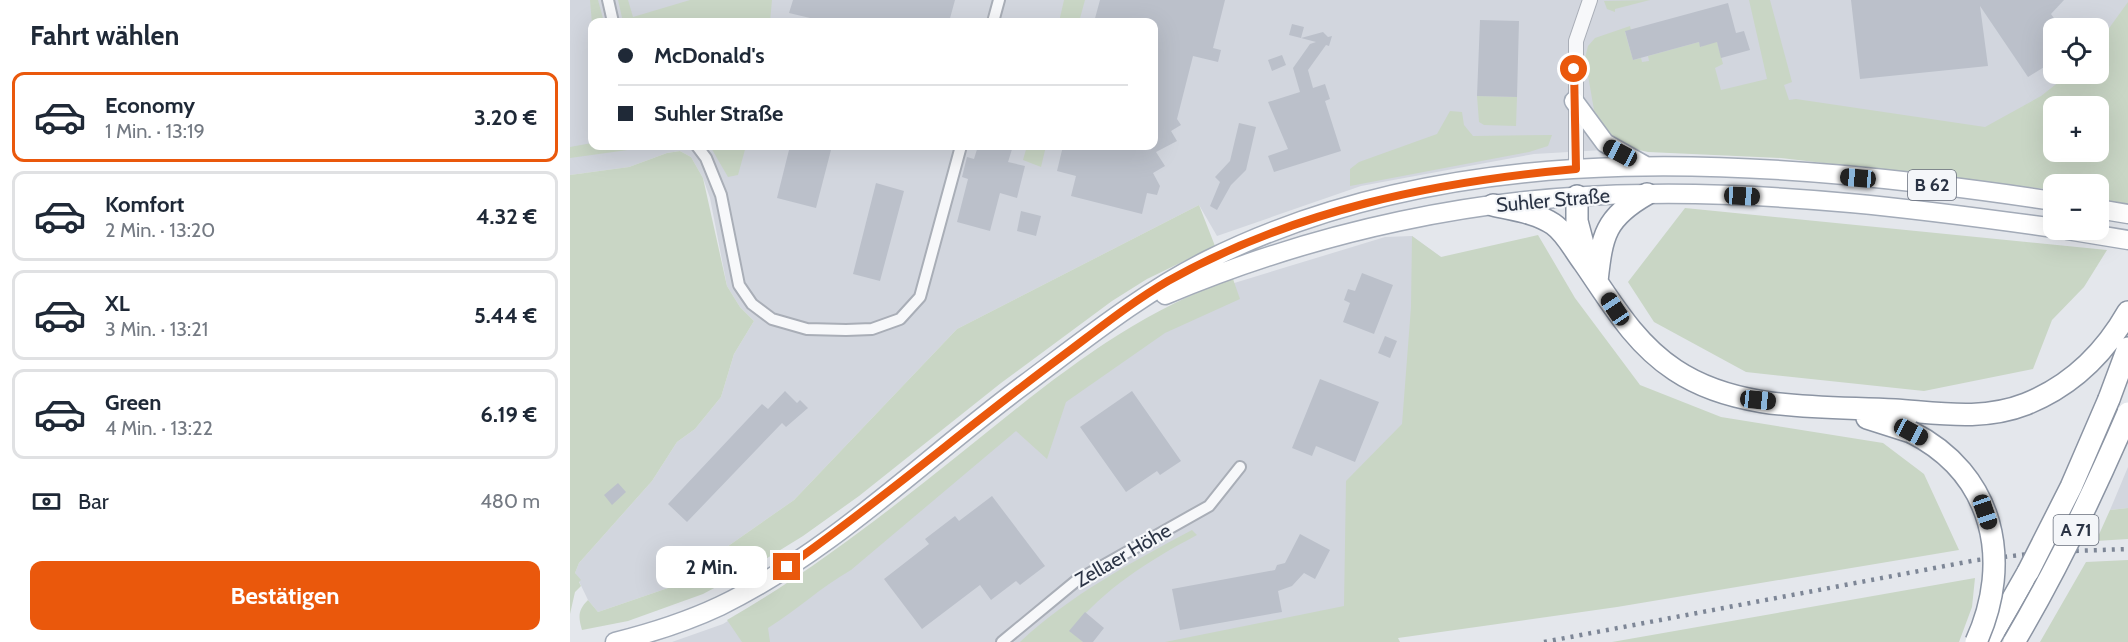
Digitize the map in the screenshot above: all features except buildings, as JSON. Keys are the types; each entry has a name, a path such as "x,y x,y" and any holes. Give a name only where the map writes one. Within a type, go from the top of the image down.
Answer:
{"highway":[{"path":"1596,281 1601,248 1612,220 1630,204 1647,194"},
{"path":"1576,196 1580,237 1596,281"},
{"path":"1493,205 1537,215 1555,225 1639,339 1660,359 1687,377 1738,397 1813,407 1875,420 1914,422 1980,415 2011,409 2040,398 2069,381 2107,344 2128,312"},
{"name":"A 71","path":"1988,642 2028,572 2071,487 2128,348"},
{"name":"A 71","path":"2014,642 2050,582 2093,497 2128,413"},
{"path":"1914,422 1966,477 1980,501 1989,524 1995,553 1994,581 1991,600 1976,642"}],"main road":[{"path":"1574,101 1605,143 1649,168"},
{"name":"Suhler Straße","path":"615,642 694,618 741,595 787,567 833,535 1078,345 1166,283 1210,258 1284,228 1351,206 1427,188 1505,176 1576,169 1649,168 1810,173 1978,190 2043,199"},
{"path":"1576,169 1576,196"},
{"name":"Suhler Straße","path":"1078,345 1161,296 1229,269 1403,220 1493,205 1576,196 1647,194 1873,205 2043,227"},
{"path":"2109,211 2128,214"},
{"path":"2109,237 2128,240"}],"street":[{"path":"608,0 612,18"},
{"path":"994,18 999,0"},
{"path":"1576,169 1574,101 1576,41 1590,0"},
{"path":"700,150 706,158 721,195 739,285 752,304 772,319 807,329 846,330 872,329 900,319 920,297 960,150"},
{"name":"Zellaer Höhe","path":"1002,642 1076,581 1209,506 1240,467"}],"shaded area":[{"path":"570,0 2128,0 2128,181 2109,179 2109,174 2068,174 1778,140 1534,154 1361,186 1217,236 1199,205 957,329 794,500 668,588 598,612 588,600 575,573 579,563 652,481 677,442 695,429 721,397 734,354 754,321 740,307 727,286 710,198 703,178 691,157 680,151 667,153 629,167 570,175"},
{"path":"1412,236 1441,257 1366,642 672,642 723,624 862,537 1098,348 1185,298 1385,237"},
{"path":"2128,467 2128,508 2110,510"}],"green space":[{"path":"590,0 598,0 603,18 592,18"},
{"path":"618,0 628,0 633,17 690,0 772,0 770,18 622,18"},
{"path":"1064,0 1085,0 1080,18 1060,18"},
{"path":"1650,0 1615,9 1615,12 1607,9 1604,1"},
{"path":"1749,0 1770,0 1792,82 1784,85 1789,100 1796,99 1985,127 2041,96 2056,84 2109,84 2109,28 2128,2 2128,205 2109,201 2109,174 2043,174 2043,189 1781,158 1648,152 1625,147 1609,137 1594,110 1585,58 1588,46 1595,38 1630,26 1631,30 1625,32 1633,60 1641,58 1642,62 1649,61 1648,56 1699,42 1701,47 1716,38 1723,64 1715,68 1721,90 1767,79"},
{"path":"1477,96 1517,97 1516,126 1484,125 1479,122"},
{"path":"1450,111 1462,112 1464,125 1473,136 1552,135 1548,146 1529,152 1350,186 1350,169 1359,162 1437,134"},
{"path":"588,144 588,150 628,150 570,158 570,147"},
{"path":"712,150 745,150 738,175 728,177"},
{"path":"1026,150 1045,150 1041,167 1023,160"},
{"path":"680,151 691,157 703,178 727,286 740,307 754,321 734,354 721,397 695,429 677,442 652,481 579,563 575,573 581,580 579,582 581,586 575,592 570,614 570,175 629,167 667,153"},
{"path":"1199,205 1215,246 1147,279 1112,301 1001,383 859,496 803,536 703,594 628,621 582,630 580,614 588,600 598,612 668,588 794,500 957,329"},
{"path":"1685,208 2107,250 2084,287 2052,320 2033,369 1924,391 1746,372 1654,322 1628,282"},
{"path":"1538,235 1575,298 1640,385 1721,417 1883,443 1924,474 1959,550 1617,607 1398,638 1400,642 1165,642 1344,606 1346,481 1402,424 1411,307 1412,236 1441,257"},
{"path":"1233,279 1240,299 1165,333 1066,402 1047,459 1016,431 851,570 768,628 770,642 742,642 727,620 787,583 844,543 901,501 1020,405 1087,356 1157,312"},
{"path":"2128,508 2128,539 2096,541 2110,510"},
{"path":"1192,530 1197,535 1128,577 1083,616 1070,631 1083,642 1020,642 1081,594 1124,567"},
{"path":"2128,560 2128,642 2040,642 2086,562"},
{"path":"1975,578 1972,607 1959,642 1612,642"}],"railway":[{"path":"1544,642 1977,560 2047,552 2128,549"}],"route":[{"path":"787,567 883,497 1018,389 1130,306 1210,258 1284,228 1372,200 1427,188 1505,176 1576,169 1574,69"}]}
